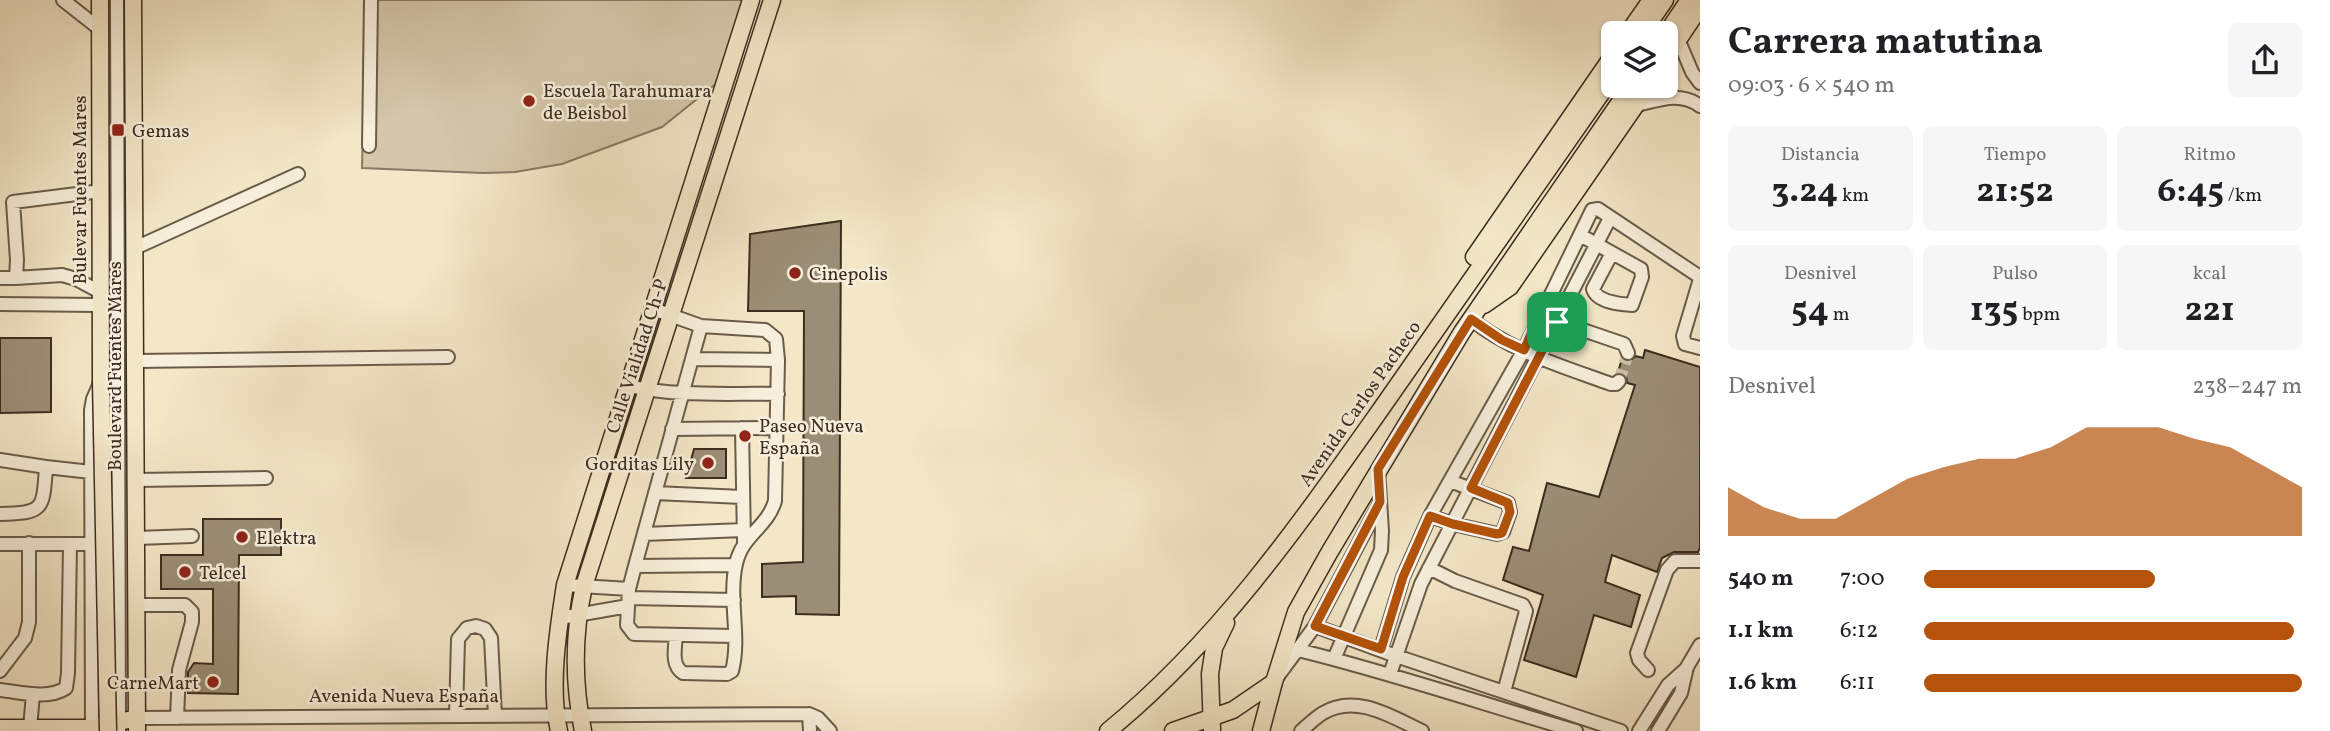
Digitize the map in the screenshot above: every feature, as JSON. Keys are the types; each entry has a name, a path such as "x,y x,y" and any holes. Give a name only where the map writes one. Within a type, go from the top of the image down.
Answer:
{"main road":[{"name":"Bulevar Fuentes Mares","path":"100,0 101,381"},
{"name":"Boulevard Fuentes Mares","path":"133,0 137,724"},
{"name":"Calle Vialidad Ch-P","path":"557,723 560,618 565,585 751,0"},
{"name":"Calle Vialidad Ch-P","path":"582,723 575,663 578,615 584,586 772,0"},
{"path":"1636,21 1651,0"},
{"path":"1650,21 1665,0"},
{"path":"1678,23 1689,0"},
{"path":"1678,30 1700,7"},
{"path":"1410,367 1466,268 1601,73"},
{"name":"Avenida Carlos Pacheco","path":"1108,731 1142,703 1233,608 1265,570 1601,94"},
{"path":"1261,731 1296,612 1378,469 1475,314 1623,98"},
{"path":"1475,314 1510,287 1641,98"},
{"path":"1470,281 1475,314"},
{"name":"Boulevard Fuentes Mares","path":"101,381 115,728"},
{"path":"1213,723 1210,674 1214,648 1233,608"},
{"path":"1173,731 1213,723 1274,682"},
{"name":"Avenida Nueva España","path":"0,728 92,729 137,724"}],"street":[{"path":"62,0 101,30"},
{"path":"115,728 117,0"},
{"path":"369,146 371,0"},
{"path":"1678,47 1700,83"},
{"path":"1637,105 1684,97 1700,106"},
{"path":"135,248 298,174"},
{"path":"16,278 17,260 7,203 101,191"},
{"path":"1381,649 1403,577 1430,516 1524,350 1594,209 1598,209 1700,278 1683,336 1685,344 1700,348"},
{"path":"1390,674 1421,584 1611,218"},
{"path":"1580,235 1641,269 1642,277 1632,305 1597,297 1594,292 1593,289 1612,253"},
{"path":"0,278 62,275 76,279 100,298"},
{"path":"0,304 100,298"},
{"path":"644,534 743,536 766,520 775,501 778,394 776,339 765,330 701,326 653,309"},
{"path":"1475,314 1502,340 1611,384 1619,381"},
{"path":"1539,316 1624,344 1628,354"},
{"path":"701,326 635,566 627,625 631,632 734,636"},
{"path":"135,360 447,356"},
{"path":"692,359 778,360"},
{"path":"92,729 91,410 101,381"},
{"path":"629,386 683,392 778,394"},
{"path":"676,635 675,664 679,671 727,674 733,669 735,565 743,536 742,428"},
{"path":"673,429 777,428"},
{"path":"0,460 91,472"},
{"path":"0,514 28,513 41,505 46,467"},
{"path":"1334,659 1381,550 1378,469"},
{"path":"136,480 266,478"},
{"path":"1430,516 1497,534 1503,532 1510,512 1508,503 1451,481"},
{"path":"655,494 742,496"},
{"path":"1274,682 1315,626 1380,502"},
{"path":"136,538 192,536"},
{"path":"0,671 25,638 29,622 29,543"},
{"path":"0,544 92,544"},
{"path":"0,690 33,694 59,692 65,688 68,681 70,544"},
{"path":"1648,670 1637,653 1667,570 1675,561 1700,561"},
{"path":"635,566 735,565"},
{"path":"1429,568 1525,608 1504,692"},
{"path":"565,585 584,586 629,598 733,600"},
{"path":"560,618 578,615 629,598"},
{"path":"138,605 185,605 192,612 192,622 179,670 177,718"},
{"path":"69,622 92,622"},
{"path":"456,716 458,639 467,628 476,626 485,629 491,638 495,716"},
{"path":"1315,626 1621,731"},
{"path":"1639,731 1668,685 1687,667 1700,645"},
{"path":"1298,650 1390,674 1576,731"},
{"path":"1658,731 1681,693 1687,667"},
{"path":"30,728 33,694"},
{"path":"1301,731 1324,713 1355,705 1369,707 1422,731"},
{"path":"810,731 809,714 818,718 830,731"},
{"name":"Avenida Nueva España","path":"137,724 177,718 205,724 260,717 456,716 495,716 582,723 809,714"},
{"path":"259,731 260,717"}],"shaded area":[{"name":"Escuela Tarahumara de Beisbol","path":"366,0 749,0 727,75 662,127 562,164 515,172 483,173 362,168"}],"building":[{"path":"841,221 839,615 796,614 796,596 762,597 762,564 803,562 804,311 748,311 750,234"},
{"path":"0,338 51,338 51,412 0,413"},
{"path":"1645,350 1700,367 1700,548 1698,552 1674,552 1662,558 1657,572 1612,555 1605,582 1640,595 1631,627 1594,615 1576,677 1524,660 1543,595 1503,580 1513,547 1529,551 1547,483 1599,497 1635,385 1627,383 1626,375 1618,372 1622,359 1628,362 1636,356 1643,358"},
{"name":"Gorditas Lily","path":"694,449 726,449 726,478 686,478"},
{"path":"203,519 281,519 281,555 239,555 238,694 188,693 188,672 194,663 213,664 213,589 161,589 161,555 203,555"}],"tunnel":[{"path":"1619,381 1628,353"}],"place":[{"name":"Escuela Tarahumara de Beisbol","path":"529,101"},
{"name":"Gemas","path":"118,130"},
{"name":"Cinepolis","path":"795,273"},
{"name":"Paseo Nueva España","path":"745,436"},
{"name":"Gorditas Lily","path":"708,463"},
{"name":"Elektra","path":"242,537"},
{"name":"Telcel","path":"185,572"},
{"name":"CarneMart","path":"213,682"}],"route":[{"path":"1539,316 1557,322 1471,488 1508,503 1510,512 1502,533 1453,524 1430,516 1403,577 1381,649 1315,626 1380,502 1378,469 1471,319 1482,329 1524,350 1539,316"}]}
